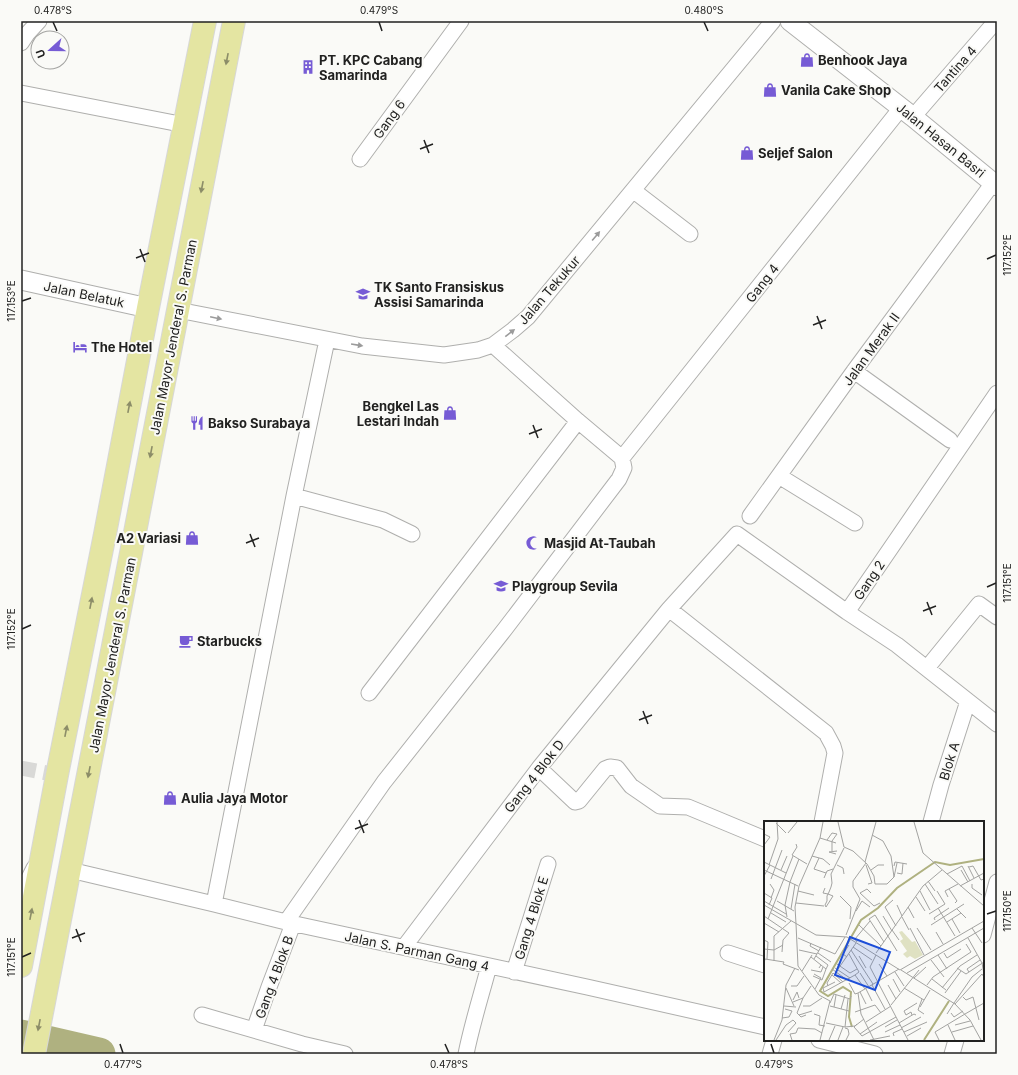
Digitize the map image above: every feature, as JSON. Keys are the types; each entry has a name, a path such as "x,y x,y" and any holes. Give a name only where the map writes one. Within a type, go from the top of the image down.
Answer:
{"main road":[{"path":"21,966 205,21"},
{"name":"Jalan Mayor Jenderal S. Parman","path":"34,1054 234,21"},
{"path":"185,125 213,130"}],"street":[{"path":"21,43 39,21"},
{"name":"Gang 6","path":"360,159 460,21"},
{"name":"Jalan Tekukur","path":"178,310 369,347 444,355 478,350 493,345 528,317 774,21"},
{"name":"Jalan Hasan Basri","path":"790,21 907,112 995,185"},
{"name":"Tantina 4","path":"907,112 996,21"},
{"path":"21,93 185,125"},
{"name":"Gang 4","path":"622,458 907,112"},
{"name":"Jalan Merak II","path":"750,516 854,371 995,185"},
{"path":"634,191 690,234"},
{"name":"Jalan Belatuk","path":"21,280 148,308"},
{"path":"214,904 294,496 328,340"},
{"path":"493,345 622,458"},
{"path":"854,371 950,440"},
{"name":"Gang 2","path":"997,393 847,612 897,645 997,724"},
{"path":"369,692 578,421"},
{"name":"Gang 4 Blok B","path":"254,1030 290,923 384,782 505,630 619,479 624,468 622,458"},
{"path":"779,476 855,523"},
{"path":"294,496 383,520 412,534"},
{"name":"Gang 4 Blok D","path":"404,948 539,768 669,609 737,534 847,612"},
{"path":"927,668 979,604 997,617"},
{"path":"669,609 826,733 835,753 822,821"},
{"name":"Blok A","path":"931,821 941,785 968,701"},
{"path":"539,768 575,802 579,801 605,769 610,767 617,768 631,786 660,806 688,807 764,839"},
{"path":"21,894 43,852"},
{"name":"Gang 4 Blok E","path":"514,972 548,864"},
{"name":"Jalan S. Parman Gang 4","path":"70,870 290,923 764,1027"},
{"path":"984,931 997,882"},
{"path":"728,953 764,965"},
{"path":"466,1054 470,1031 489,966"},
{"path":"202,1015 302,1044 345,1054"},
{"path":"770,1054 774,1041"},
{"path":"824,1041 872,1050"},
{"path":"952,1054 956,1041"}],"waterway":[{"path":"21,1036 99,1054"}],"tunnel":[{"path":"21,768 57,775"}],"place":[{"name":"Benhook Jaya","path":"807,60"},
{"name":"PT. KPC Cabang Samarinda","path":"308,67"},
{"name":"Vanila Cake Shop","path":"770,90"},
{"name":"Seljef Salon","path":"747,153"},
{"name":"TK Santo Fransiskus Assisi Samarinda","path":"363,294"},
{"name":"The Hotel","path":"80,347"},
{"name":"Bengkel Las Lestari Indah","path":"450,413"},
{"name":"Bakso Surabaya","path":"197,423"},
{"name":"A2 Variasi","path":"192,538"},
{"name":"Masjid At-Taubah","path":"533,543"},
{"name":"Playgroup Sevila","path":"501,586"},
{"name":"Starbucks","path":"186,641"},
{"name":"Aulia Jaya Motor","path":"170,798"}]}
